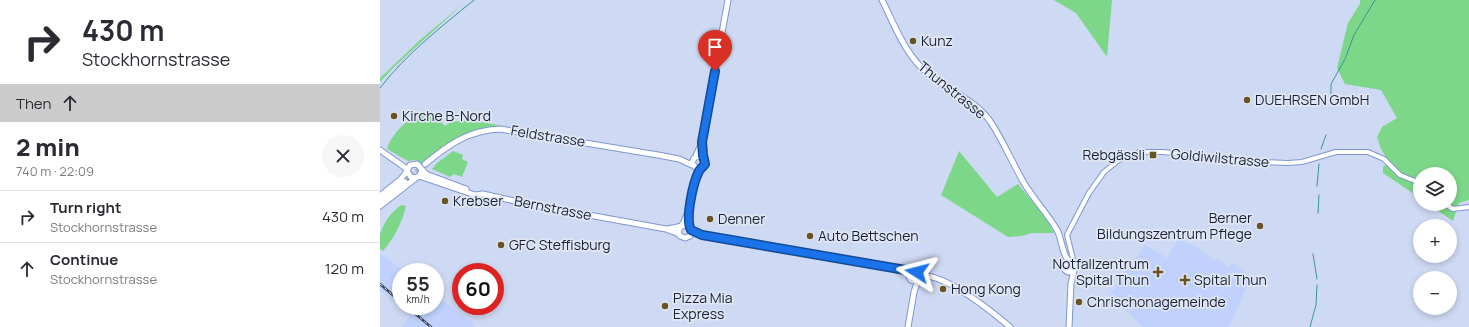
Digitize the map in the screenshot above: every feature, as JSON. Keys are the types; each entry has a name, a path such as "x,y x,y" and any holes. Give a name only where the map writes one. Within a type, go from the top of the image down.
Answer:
{"main road":[{"path":"690,231 688,215 695,181 701,168 705,164 702,142 728,0"},
{"name":"Thunstrasse","path":"882,0 905,43 919,65 936,81 973,103 990,121 1025,184 1054,226 1061,240 1061,255 1068,262"},
{"name":"Feldstrasse","path":"425,164 462,138 478,132 495,129 525,132 679,159 701,168"},
{"path":"695,181 693,166 695,157 702,142"},
{"path":"380,150 411,164 418,164 422,170 433,177 483,194"},
{"path":"389,155 407,170 411,177 418,177"},
{"name":"Feldstrasse","path":"679,159 695,157 703,158"},
{"path":"380,196 401,179 411,164"},
{"path":"380,206 418,177 422,170"},
{"name":"Bernstrasse","path":"418,177 476,195 483,194 528,204 666,229 679,234 683,238 690,231"},
{"path":"380,201 405,182"},
{"path":"679,234 681,226 688,215"},
{"path":"681,226 686,225 690,231 702,235 917,272 919,278 914,292 908,327"},
{"name":"Bernstrasse","path":"666,229 681,226"},
{"path":"1069,327 1071,284 1073,271 1075,268 1068,262 1064,268 1067,271 1071,284"},
{"path":"900,269 910,278 914,292"},
{"path":"910,278 913,271"},
{"path":"1067,271 1073,271"},
{"path":"910,278 932,277 956,288 1010,327"}],"street":[{"name":"Goldiwilstrasse","path":"1068,262 1070,251 1067,239 1068,232 1097,182 1108,168 1118,160 1139,152 1163,152 1259,162 1288,163 1302,162 1336,152 1368,152 1384,159 1400,176 1413,181"},
{"path":"1457,208 1469,207"},
{"name":"Goldiwilstrasse","path":"1068,262 1070,251"}],"shaded area":[{"name":"Spital Thun","path":"1179,237 1190,245 1196,246 1215,261 1217,259 1223,261 1227,268 1232,263 1251,277 1229,327 1143,327 1109,295 1145,245 1167,258"},
{"path":"380,253 393,263 392,300 380,290"},
{"path":"444,302 452,308 452,315 462,315 474,324 473,327 401,327 411,315 444,315"}],"green space":[{"path":"1054,0 1112,0 1107,57 1076,13"},
{"path":"1360,0 1469,0 1469,200 1459,203 1457,209 1457,167 1413,167 1413,193 1383,173 1383,167 1389,162 1381,149 1377,137 1382,127 1397,118 1381,90 1345,84 1337,68 1348,23 1360,4"},
{"path":"464,3 394,67 380,82 380,78 420,40"},
{"path":"426,112 445,126 456,121 464,121 502,126 476,130 459,137 423,164 415,160 408,161 387,149 392,138 406,122 412,118 424,115"},
{"path":"453,151 463,155 462,159 468,162 462,177 454,174 450,177 432,169 437,163"},
{"path":"959,151 997,197 1018,184 1046,218 1054,233 1032,233 1022,236 1008,237 941,195"},
{"path":"402,205 406,206 400,224 391,241 383,251 380,249 380,236 383,227 391,214"},
{"path":"1438,211 1456,211 1454,219 1450,219"}],"waterway":[{"path":"380,88 412,52 474,0"},
{"path":"1331,94 1331,84 1345,59 1354,35 1375,0"},
{"path":"1321,149 1326,135"},
{"path":"1317,186 1319,164"},
{"path":"1318,213 1319,195"},
{"path":"1313,254 1317,279"},
{"path":"1310,327 1316,305 1317,285"}],"tunnel":[{"path":"405,182 425,164"}],"railway":[{"path":"380,284 392,294"},
{"path":"417,315 431,327"}],"place":[{"name":"Kunz","path":"913,41"},
{"name":"DUEHRSEN GmbH","path":"1247,100"},
{"name":"Kirche B-Nord","path":"394,116"},
{"name":"Rebgässli","path":"1153,155"},
{"name":"Krebser","path":"445,201"},
{"name":"Denner","path":"710,219"},
{"name":"Berner Bildungszentrum Pflege","path":"1260,226"},
{"name":"Auto Bettschen","path":"810,236"},
{"name":"GFC Steffisburg","path":"501,245"},
{"name":"Notfallzentrum Spital Thun","path":"1158,272"},
{"name":"Spital Thun","path":"1185,280"},
{"name":"Hong Kong","path":"943,289"},
{"name":"Chrischonagemeinde","path":"1079,302"},
{"name":"Pizza Mia Express","path":"665,306"}],"route":[{"path":"715,71 702,142 705,164 700,170 695,181 688,215 691,230 702,235 917,272"}]}
